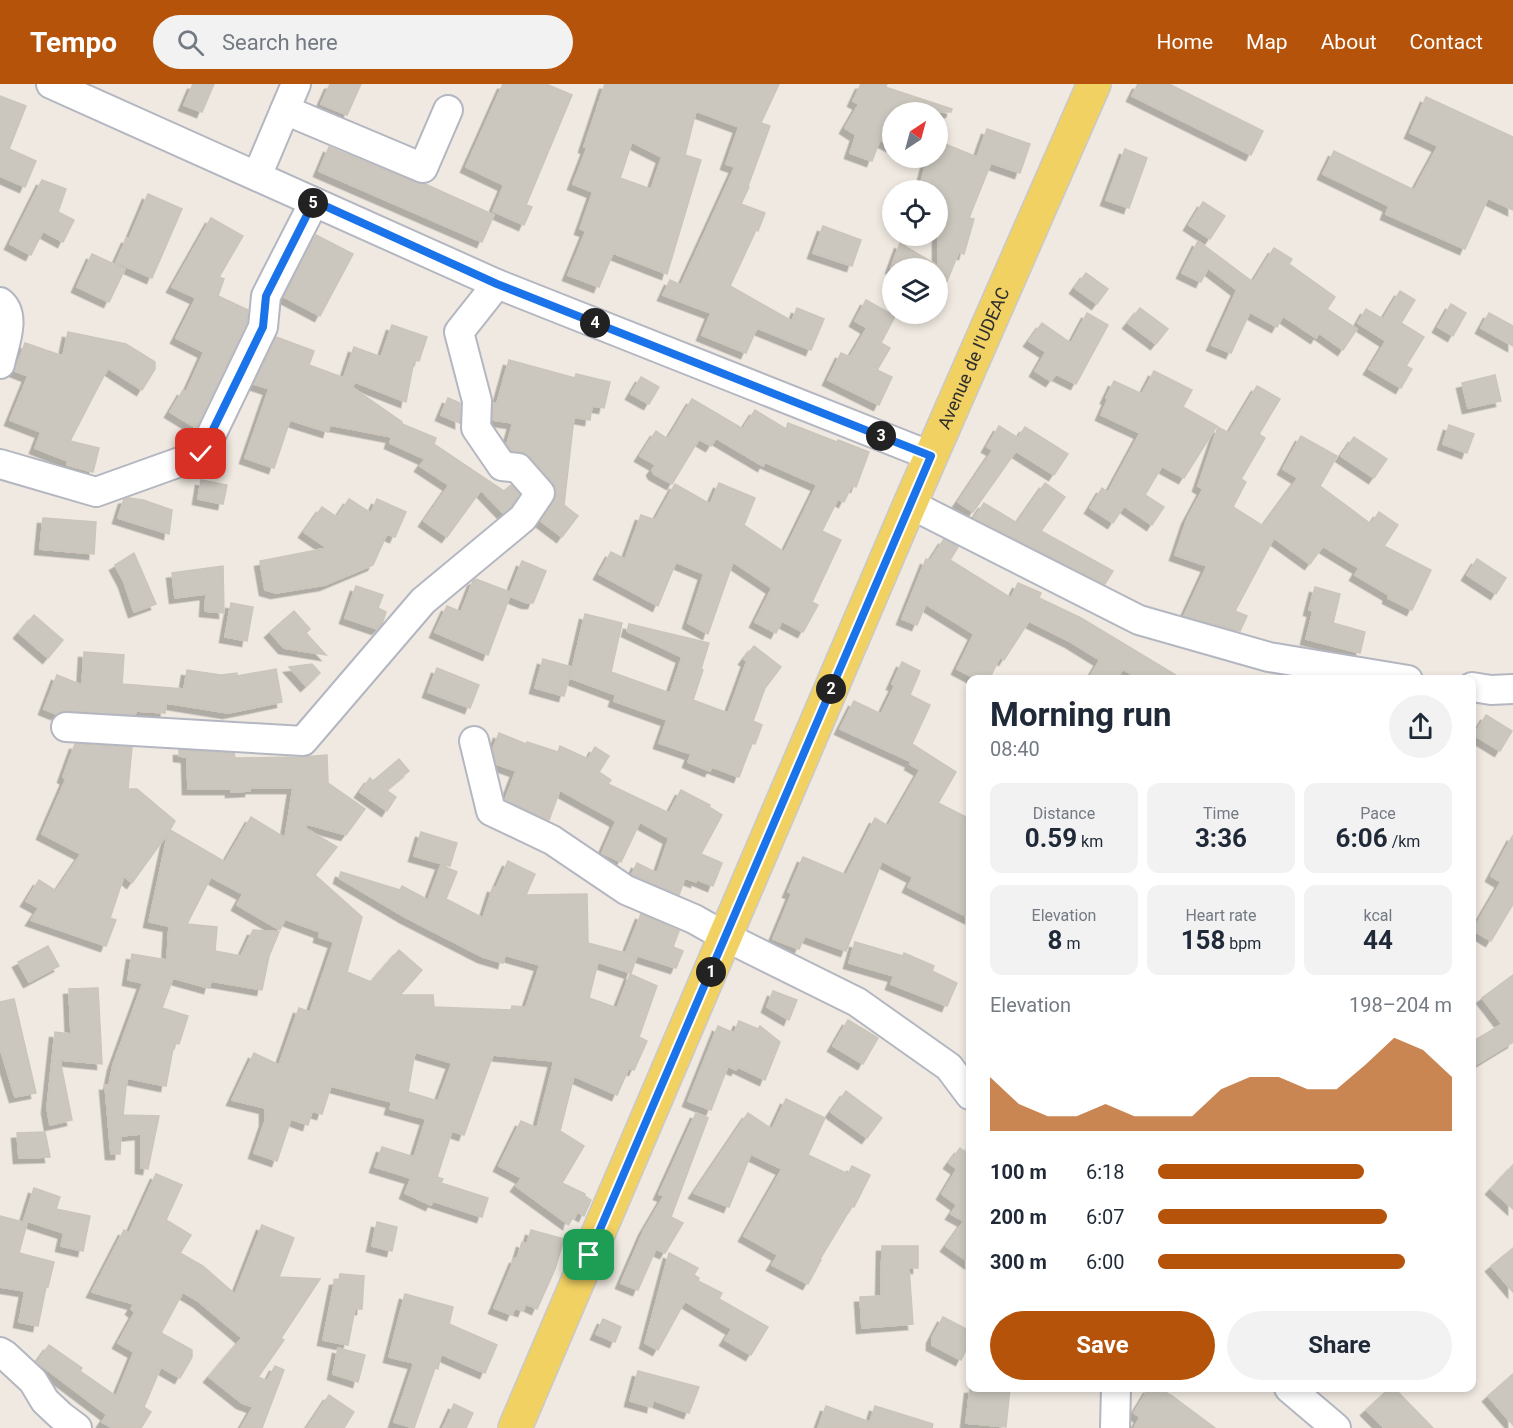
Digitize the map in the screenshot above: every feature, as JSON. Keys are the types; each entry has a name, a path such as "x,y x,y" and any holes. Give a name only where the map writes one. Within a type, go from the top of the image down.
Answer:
{"main road":[{"name":"Avenue de I'UDEAC","path":"515,1428 910,504 1094,84"}],"street":[{"path":"51,84 497,284 931,456"},
{"path":"257,176 296,84"},
{"path":"285,110 423,168 448,110"},
{"path":"0,464 96,492 201,454 263,327 266,296 314,201"},
{"path":"66,727 303,741 423,601 523,518 540,493 518,468 502,466 476,428 477,401 459,332 497,284"},
{"path":"0,302 4,305 10,318 0,364"},
{"path":"910,504 1139,620 1268,668 1350,675"},
{"path":"1476,688 1491,690 1513,689"},
{"path":"474,741 491,811 552,840 626,890 694,919 857,1002 949,1067 966,1090"},
{"path":"0,1352 33,1381 45,1401 77,1428"},
{"path":"1114,1428 1116,1392"},
{"path":"1293,1392 1336,1428"}],"building":[{"path":"193,84 214,84 202,112 184,105"},
{"path":"330,84 361,84 347,115 321,104"},
{"path":"503,84 546,84 572,95 526,205 532,207 524,225 493,211 504,185 466,167"},
{"path":"605,84 779,84 761,123 770,126 741,204 765,213 730,286 792,321 797,308 824,319 811,350 757,328 746,353 702,335 711,313 663,295 670,280 681,285 735,167 726,164 739,127 696,111 685,155 701,160 667,274 613,253 599,287 568,275 586,231 580,229 593,192 573,184 587,148 584,147","holes":["632,142 662,157 651,189 620,178"]},
{"path":"861,84 887,84 885,87 931,102 882,102 882,141 880,140 872,161 850,153 856,135 845,128 859,104 853,101"},
{"path":"1138,84 1169,84 1263,131 1251,155 1132,96"},
{"path":"0,96 26,106 9,149 36,161 25,187 0,176"},
{"path":"1426,97 1513,137 1513,210 1488,198 1465,249 1386,214 1389,206 1323,174 1334,151 1414,190 1438,146 1410,133"},
{"path":"987,129 1030,144 1020,173 991,163 969,218 974,219 964,254 959,252 948,279 948,258 938,258 938,246 948,246 948,180 922,180 925,168 948,168 948,145 977,157"},
{"path":"329,147 417,183 425,184 494,215 482,242 319,171"},
{"path":"1125,149 1147,158 1129,208 1106,200"},
{"path":"42,180 66,189 58,212 74,220 63,242 43,231 31,255 10,244"},
{"path":"148,194 182,209 152,278 116,262 127,238 129,239"},
{"path":"1203,202 1225,216 1210,239 1189,225"},
{"path":"211,218 243,236 219,277 224,279 218,296 248,310 247,322 196,428 170,412 183,390 186,392 204,352 176,338 196,298 172,287"},
{"path":"823,226 861,240 852,266 813,253"},
{"path":"316,235 353,254 320,316 284,297"},
{"path":"1198,241 1253,282 1274,248 1292,259 1289,264 1335,297 1327,309 1357,329 1343,350 1319,333 1316,338 1283,316 1277,327 1250,312 1231,353 1212,345 1237,290 1208,268 1201,282 1182,273"},
{"path":"899,246 905,246 925,258 895,258"},
{"path":"92,254 125,269 109,302 77,287"},
{"path":"1086,273 1108,289 1097,304 1075,288"},
{"path":"1400,291 1415,300 1401,323 1424,337 1406,366 1412,369 1401,388 1369,369 1386,341 1358,323 1366,309 1383,319"},
{"path":"866,300 882,309 882,324 891,324 881,343 890,348 877,370 892,377 879,405 828,380 841,353 850,357 867,328 855,321"},
{"path":"1451,304 1466,313 1453,336 1438,327"},
{"path":"1140,308 1168,329 1156,344 1128,323"},
{"path":"1087,313 1108,325 1076,384 1056,374 1051,381 1035,371 1046,352 1029,341 1042,323 1071,343"},
{"path":"1489,313 1513,326 1513,346 1481,328"},
{"path":"392,325 427,337 419,361 414,360 406,402 355,382 352,387 402,424 436,438 434,444 504,491 511,485 519,494 511,507 503,513 481,490 447,537 424,521 449,485 420,466 425,459 390,443 392,437 330,425 328,432 290,420 274,468 245,458 269,389 254,384 276,337 314,351 309,365 347,379 344,377 354,347 381,357"},
{"path":"68,332 126,344 155,362 155,369 142,390 108,368 70,441 99,448 93,472 67,465 68,461 35,448 41,432 10,420 28,376 15,371 25,343 63,356"},
{"path":"509,360 575,378 576,374 610,382 604,408 592,406 590,420 574,417 564,505 578,516 562,537 541,521 556,496 553,483 530,457 521,452 511,451 507,444 513,423 493,420 493,403 497,403"},
{"path":"1154,371 1192,390 1183,407 1217,426 1184,478 1162,466 1145,495 1164,507 1152,525 1124,506 1113,523 1090,508 1102,488 1108,492 1140,433 1101,415 1114,381 1142,394"},
{"path":"1495,375 1501,401 1468,408 1462,383"},
{"path":"641,377 659,387 649,404 631,394"},
{"path":"1257,386 1280,399 1259,434 1265,438 1241,479 1246,482 1233,507 1263,526 1298,478 1283,469 1301,436 1337,456 1320,486 1371,524 1379,512 1398,525 1384,546 1431,570 1412,610 1388,598 1389,595 1355,575 1359,568 1323,546 1310,564 1274,538 1235,611 1247,616 1240,631 1184,616 1207,566 1175,555 1187,519 1203,489 1198,486 1218,427 1229,433"},
{"path":"448,398 460,403 460,423 441,415"},
{"path":"692,399 743,429 755,410 786,429 788,423 869,452 856,487 852,485 844,502 838,499 822,531 841,540 812,602 818,605 803,632 782,621 776,633 755,622 772,588 733,562 708,634 688,623 704,574 676,562 658,606 599,574 611,552 625,559 641,515 655,520 675,484 710,504 719,483 755,498 744,525 784,552 817,485 765,462 763,466 716,438 711,446 699,439 672,484 654,474 652,470 656,465 640,456 656,431 668,439"},
{"path":"1449,425 1474,434 1467,453 1443,444"},
{"path":"999,426 1018,438 1025,427 1068,454 1054,475 1016,451 973,512 958,502 993,450 987,447"},
{"path":"1354,437 1387,459 1374,478 1341,456"},
{"path":"201,480 227,485 223,504 198,499"},
{"path":"1045,483 1065,497 1041,531 1113,571 1105,584 974,518 984,503 1017,523"},
{"path":"124,499 143,500 172,510 169,534 118,518"},
{"path":"349,499 371,513 377,499 406,512 395,537 387,534 373,565 325,585 276,593 265,590 260,561 327,548 304,532 322,507 337,517"},
{"path":"43,518 96,522 94,554 40,549"},
{"path":"944,539 958,547 950,560 1011,598 1018,583 1041,593 1039,598 1081,618 1176,675 1133,675 1123,669 1119,675 1091,675 1100,660 1071,642 1029,621 1004,660 1000,657 991,675 968,675 957,669 974,634 926,604 917,625 902,619 926,559 930,561"},
{"path":"134,553 156,604 134,612 124,582 115,565"},
{"path":"1477,559 1506,578 1496,594 1467,575"},
{"path":"522,561 546,571 533,603 510,596 488,655 435,632 447,606 461,612 473,581 476,579 510,592"},
{"path":"223,566 224,613 205,611 206,594 175,598 172,573"},
{"path":"356,586 383,595 378,608 386,612 382,624 377,629 345,618"},
{"path":"1315,587 1340,594 1333,623 1365,632 1360,653 1306,639 1313,611 1309,610"},
{"path":"231,603 253,607 247,641 225,637"},
{"path":"294,611 310,629 306,633 326,655 284,648 270,632"},
{"path":"585,614 622,623 611,672 670,693 682,657 627,631 629,624 709,643 693,700 728,713 747,661 744,659 754,646 781,667 765,688 753,721 762,725 755,744 752,743 739,777 712,767 710,771 688,762 691,754 659,743 667,720 614,701 616,695 570,678"},
{"path":"34,615 63,640 48,658 19,633"},
{"path":"84,652 124,655 122,684 184,689 187,670 221,675 237,673 237,676 276,669 282,702 228,713 166,703 165,713 136,711 135,715 67,711 56,714 44,709 57,675 82,685"},
{"path":"543,659 572,667 564,696 535,688"},
{"path":"902,662 920,671 910,695 930,705 912,744 956,772 938,803 966,817 966,916 908,887 913,877 882,861 846,951 805,936 799,949 773,939 792,893 788,892 803,857 846,875 875,818 888,826 920,770 910,764 912,762 840,729 854,701 881,714 895,685 892,684"},
{"path":"312,664 320,673 306,686 289,667"},
{"path":"437,668 479,685 470,708 428,692"},
{"path":"1486,715 1512,731 1500,751 1476,736 1476,732"},
{"path":"499,733 526,744 527,742 558,752 560,746 588,759 595,747 609,756 599,772 611,780 608,784 669,813 681,790 710,805 709,807 722,815 701,854 722,863 713,886 696,879 696,882 685,878 679,895 632,874 637,863 657,873 669,838 640,822 621,862 602,853 616,821 560,790 549,820 505,800 516,771 496,764 493,749"},
{"path":"75,744 132,747 128,789 137,789 175,821 170,830 225,862 251,817 285,838 293,788 250,788 250,791 231,792 231,789 188,789 187,757 179,756 179,750 234,753 235,758 327,755 328,783 365,809 346,835 307,824 305,828 337,847 315,875 362,917 347,972 371,982 399,950 422,970 400,995 433,995 434,1007 511,1010 512,1006 526,1007 540,965 505,955 503,963 483,957 405,917 339,878 341,872 400,890 402,886 428,900 441,865 457,872 446,899 483,918 493,887 496,888 508,861 535,874 526,895 587,894 588,943 637,956 631,973 598,962 589,998 617,1008 630,974 657,986 639,1037 647,1041 634,1070 629,1068 617,1095 574,1076 560,1131 584,1146 562,1183 585,1194 591,1200 584,1216 577,1212 574,1219 570,1217 568,1224 516,1186 522,1178 499,1166 521,1121 537,1128 554,1061 493,1055 464,1135 452,1131 437,1177 443,1179 441,1183 488,1198 482,1217 433,1201 431,1205 405,1193 411,1178 375,1167 382,1147 414,1157 426,1119 390,1109 392,1102 331,1086 322,1114 312,1111 308,1125 291,1119 277,1161 254,1153 265,1121 265,1108 232,1100 254,1053 279,1065 299,1008 310,1012 334,942 319,937 320,932 285,919 280,930 237,905 243,894 211,877 187,924 217,927 215,951 241,956 253,930 279,932 269,956 262,990 211,981 209,988 173,978 162,1008 188,1016 179,1044 174,1043 166,1086 127,1078 123,1115 159,1116 148,1169 141,1168 141,1134 121,1136 120,1154 111,1154 105,1085 109,1085 113,1065 143,983 128,980 132,954 167,960 169,926 149,922 168,833 132,883 124,876 110,918 116,920 106,946 31,920 39,908 26,901 39,880 56,891 81,854 42,834 66,779 63,777","holes":["415,1052 452,1063 438,1101 408,1092"]},
{"path":"399,759 409,771 386,790 396,797 387,811 360,792 370,778 373,781"},
{"path":"421,832 457,843 450,866 414,856"},
{"path":"1513,835 1513,904 1491,941 1476,932 1476,925 1501,882 1491,876"},
{"path":"641,914 679,931 673,947 683,951 676,968 626,952"},
{"path":"855,942 903,956 904,953 934,966 932,971 957,983 947,1006 891,984 894,976 849,963"},
{"path":"48,946 59,966 29,982 18,962"},
{"path":"1513,975 1513,1042 1476,1065 1476,1040 1502,1024 1482,998"},
{"path":"98,988 102,1064 60,1060 72,1120 50,1125 47,1108 55,1032 71,1034 69,989"},
{"path":"773,991 797,1000 789,1020 767,1007"},
{"path":"14,999 36,1093 15,1097 0,1048 0,1002"},
{"path":"848,1020 878,1038 863,1064 833,1046"},
{"path":"739,1021 758,1029 760,1026 780,1042 765,1080 738,1067 736,1070 728,1066 711,1110 688,1101 718,1026 734,1033"},
{"path":"846,1091 882,1118 867,1138 831,1112"},
{"path":"786,1099 825,1118 808,1155 848,1174 852,1166 870,1175 854,1207 852,1206 820,1259 808,1284 772,1265 778,1255 744,1236 782,1169 751,1154 729,1207 694,1193 748,1113 772,1129"},
{"path":"696,1113 708,1118 671,1217 683,1223 665,1253 656,1249 638,1290 621,1283 644,1230 664,1196 659,1194"},
{"path":"45,1132 50,1157 19,1158 17,1133"},
{"path":"960,1148 966,1153 966,1260 946,1246 964,1221 951,1214 957,1205 942,1194 957,1169 949,1163"},
{"path":"1513,1165 1513,1209 1491,1189"},
{"path":"156,1174 182,1185 166,1220 191,1235 180,1253 203,1266 235,1294 262,1225 294,1238 279,1277 320,1279 281,1338 284,1340 258,1377 267,1381 275,1366 284,1370 262,1428 241,1428 253,1407 242,1403 209,1377 242,1338 198,1301 183,1292 161,1333 192,1350 192,1357 180,1378 161,1367 144,1407 151,1412 141,1428 113,1428 102,1422 107,1415 37,1362 49,1345 82,1368 80,1371 116,1396 134,1352 118,1343 135,1312 131,1309 134,1304 92,1292 124,1230 129,1233"},
{"path":"34,1188 60,1197 56,1209 90,1216 83,1251 61,1246 64,1233 24,1220"},
{"path":"0,1216 27,1223 19,1253 54,1262 38,1326 19,1322 25,1291 0,1287"},
{"path":"377,1222 397,1227 392,1251 372,1246"},
{"path":"531,1230 564,1239 555,1269 537,1309 526,1304 523,1311 515,1308 512,1315 494,1308 515,1258 517,1259 522,1242 527,1244"},
{"path":"882,1246 918,1246 918,1268 909,1268 913,1324 862,1328 860,1297 881,1296"},
{"path":"1513,1248 1513,1292 1491,1266"},
{"path":"669,1253 698,1268 694,1275 699,1278 698,1281 722,1293 719,1299 768,1327 751,1355 725,1340 732,1329 685,1301 658,1350 645,1343"},
{"path":"340,1274 364,1276 362,1309 355,1309 348,1345 323,1340 335,1280 339,1280"},
{"path":"405,1294 453,1307 449,1324 497,1345 485,1373 441,1354 438,1369 435,1368 414,1428 394,1422 414,1363 389,1357"},
{"path":"943,1317 966,1329 966,1350 961,1360 932,1345 932,1338"},
{"path":"603,1319 621,1327 615,1342 596,1334"},
{"path":"338,1348 365,1355 358,1382 333,1374"},
{"path":"638,1371 699,1387 689,1413 653,1400 652,1407 630,1401"},
{"path":"1513,1374 1513,1425 1488,1396"},
{"path":"970,1392 1010,1392 1006,1427 966,1423"},
{"path":"1147,1392 1165,1392 1215,1428 1134,1428 1140,1417 1134,1413"},
{"path":"1386,1392 1398,1392 1433,1428 1384,1428 1366,1410"},
{"path":"329,1395 354,1412 344,1428 307,1428"},
{"path":"454,1404 473,1413 466,1428 443,1428"},
{"path":"826,1406 870,1422 875,1406 933,1424 932,1428 818,1428"}],"route":[{"path":"201,454 263,327 266,296 314,201 497,284 931,456 589,1255"}]}
